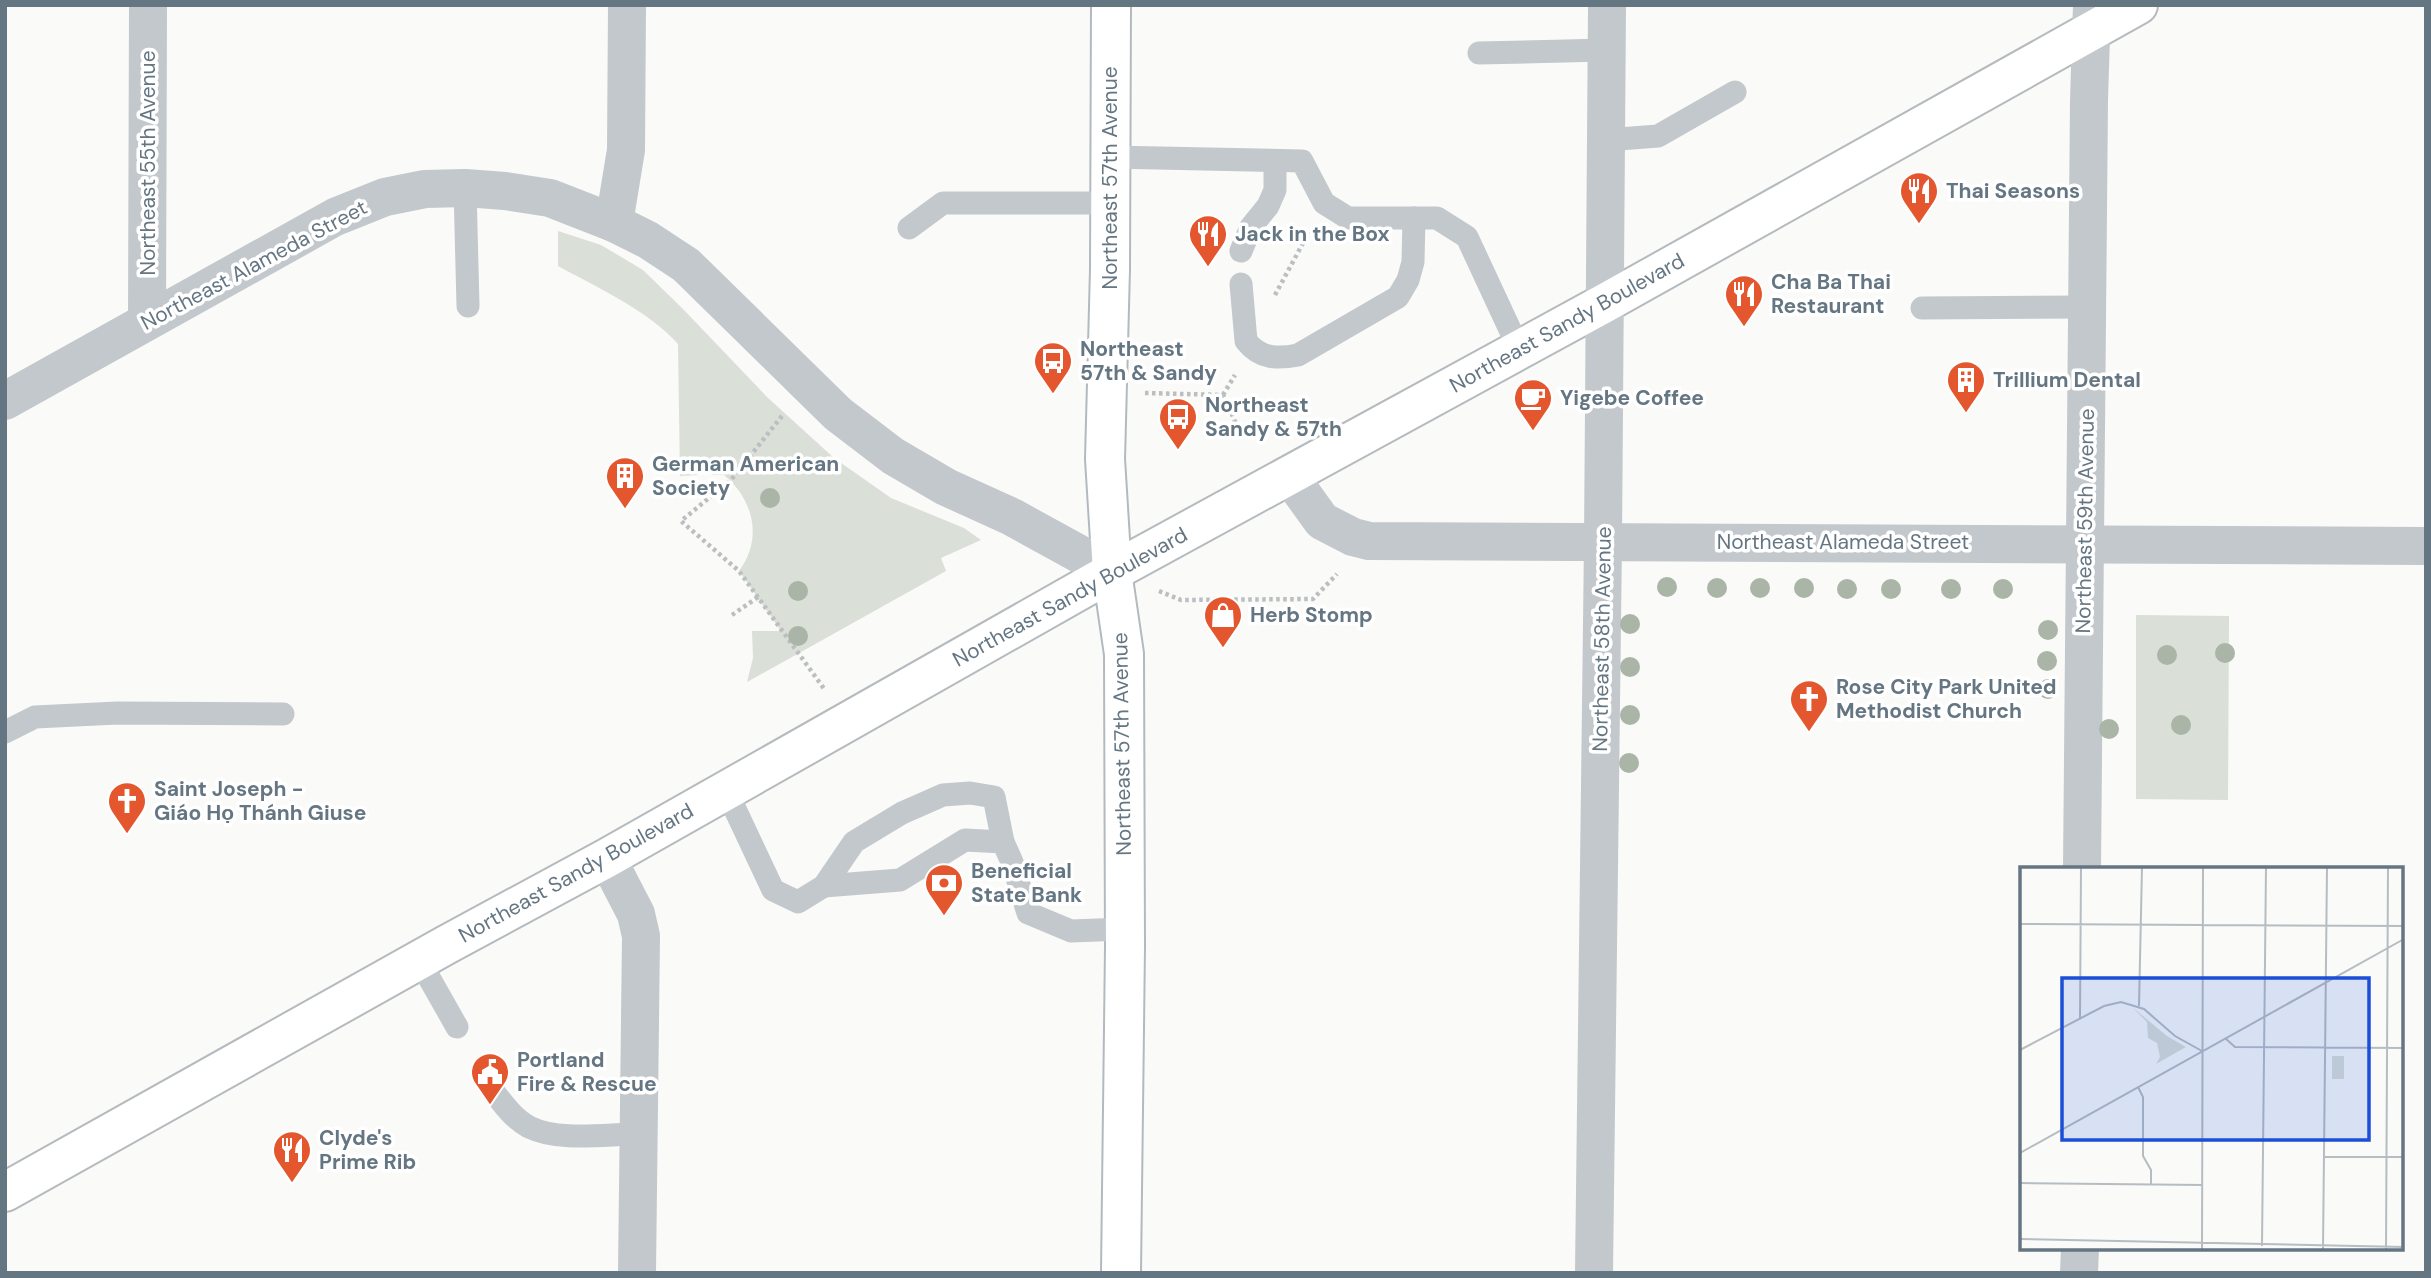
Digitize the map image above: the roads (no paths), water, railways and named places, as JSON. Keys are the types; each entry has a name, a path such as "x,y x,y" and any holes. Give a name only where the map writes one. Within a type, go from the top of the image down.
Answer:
{"main road":[{"name":"Northeast 57th Avenue","path":"1111,5 1105,459 1112,572 1124,654 1125,929 1121,1273"},
{"name":"Northeast Sandy Boulevard","path":"5,1192 607,858 1112,572 1605,303 2092,18 2138,5"}],"street":[{"name":"Northeast 55th Avenue","path":"147,321 148,5"},
{"path":"614,223 626,150 627,5"},
{"name":"Northeast 58th Avenue","path":"1594,1273 1604,542 1606,5"},
{"name":"Northeast 59th Avenue","path":"2082,867 2092,18"},
{"name":"Northeast Alameda Street","path":"5,401 335,217 385,197 425,190 465,188 505,191 550,198 614,223 648,240 686,265 838,414 893,456 946,487 1012,517 1112,572"},
{"name":"Northeast Alameda Street","path":"1289,475 1322,521 1353,537 1369,541 2426,546"},
{"path":"607,858 640,925 637,1273"},
{"path":"2079,1273 2080,1250"}],"lane":[{"path":"1479,54 1606,50"},
{"path":"1606,140 1658,136 1735,92"},
{"path":"1110,157 1302,160 1324,203 1348,218 1437,218 1467,237 1519,349"},
{"path":"1241,251 1251,227 1268,206 1275,190 1275,160"},
{"path":"465,188 468,306"},
{"path":"909,228 943,203 1110,203"},
{"path":"1241,284 1246,341 1265,356 1280,358 1298,355 1398,297 1408,280 1413,262 1414,218"},
{"path":"1922,308 2087,307"},
{"path":"5,732 35,717 117,713 283,714"},
{"path":"726,790 773,890 798,902 824,886 854,842 902,813 943,795 970,793 994,797 1003,842 1028,913 1071,931 1125,929"},
{"path":"824,886 900,880 965,840 1003,842"},
{"path":"419,960 457,1027"},
{"path":"494,1091 510,1112 527,1126 548,1134 639,1134"}],"place":[{"name":"Thai Seasons","path":"1919,225"},
{"name":"Jack in the Box","path":"1208,268"},
{"name":"Cha Ba Thai Restaurant","path":"1744,328"},
{"name":"Northeast 57th & Sandy","path":"1053,395"},
{"name":"Trillium Dental","path":"1966,414"},
{"name":"Yigebe Coffee","path":"1533,432"},
{"name":"Northeast Sandy & 57th","path":"1178,451"},
{"name":"German American Society","path":"625,510"},
{"name":"Herb Stomp","path":"1223,649"},
{"name":"Rose City Park United Methodist Church","path":"1809,733"},
{"name":"Saint Joseph - Giáo Họ Thánh Giuse","path":"127,835"},
{"name":"Beneficial State Bank","path":"944,917"},
{"name":"Portland Fire & Rescue","path":"490,1106"},
{"name":"Clyde's Prime Rib","path":"292,1184"}]}
